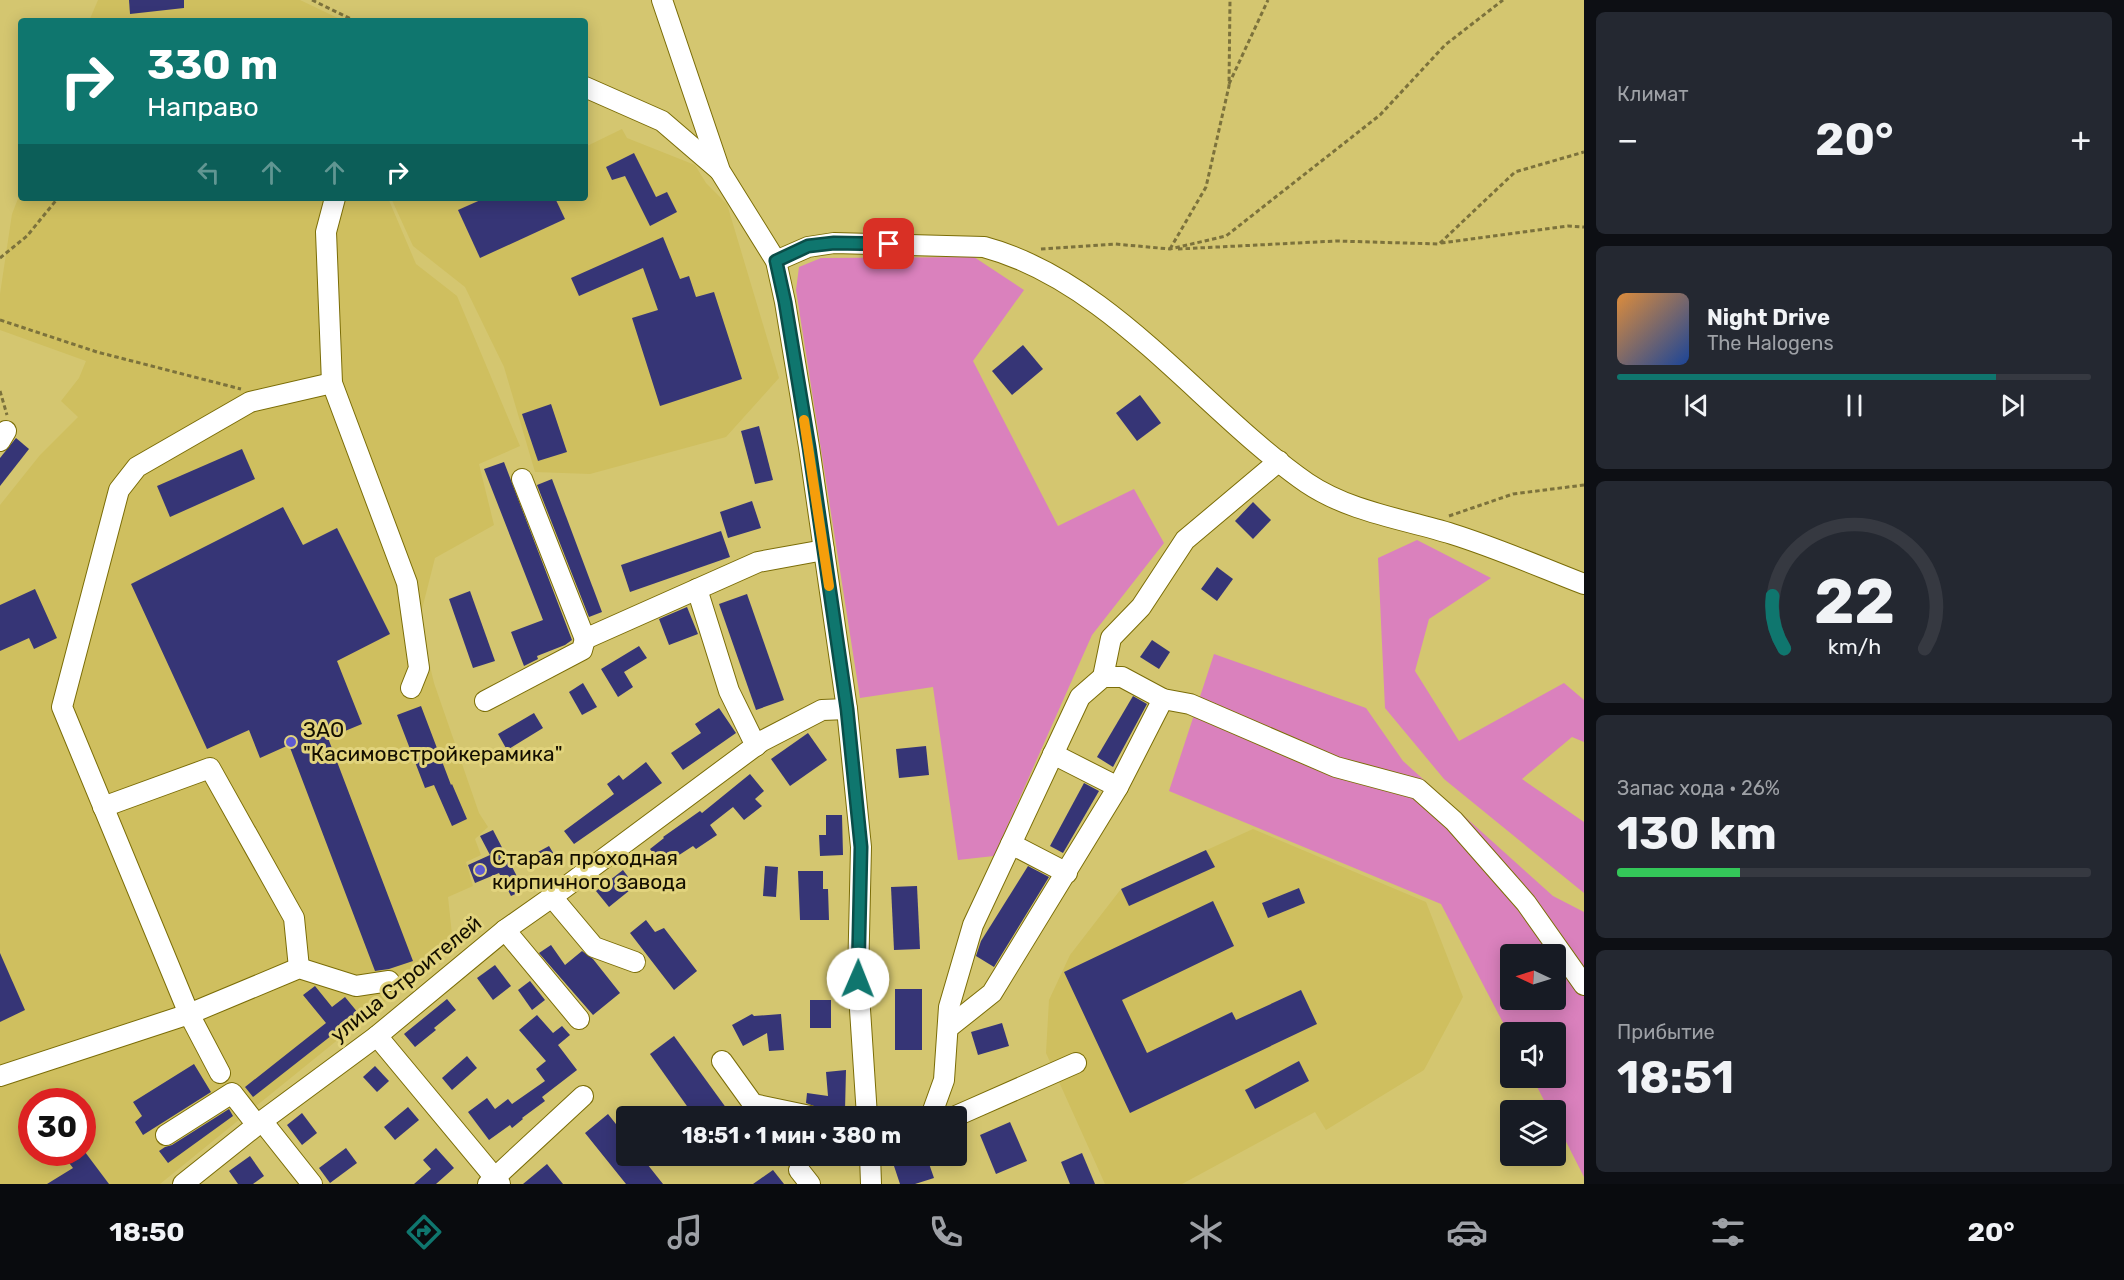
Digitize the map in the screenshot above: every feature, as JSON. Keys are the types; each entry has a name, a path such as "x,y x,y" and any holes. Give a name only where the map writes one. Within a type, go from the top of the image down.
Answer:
{"street":[{"path":"662,0 720,171 776,261 785,302 847,709 861,847 858,979 866,1106"},
{"path":"588,88 662,120 720,171"},
{"path":"334,201 326,232 332,383 407,583 419,668 411,688"},
{"path":"776,261 808,246 834,243 984,247 1019,258 1092,300 1279,461 1308,484 1331,498 1454,535 1584,584"},
{"path":"220,1073 189,1014 62,707 119,490 137,467 250,402 332,383"},
{"path":"935,1106 944,1080 949,1006 973,925 1080,697 1103,677 1111,638 1142,607 1185,540 1279,461"},
{"path":"484,700 582,650 585,639 522,479"},
{"path":"585,639 758,562 824,550"},
{"path":"697,589 729,691 756,746"},
{"path":"1103,677 1122,677 1163,699 1190,705 1336,767 1418,789 1454,821 1526,903 1584,985"},
{"path":"948,1028 992,993 1118,787 1163,699"},
{"name":"улица Строителей","path":"183,1184 377,1036 505,930 756,746 822,710 847,709"},
{"path":"1053,754 1118,787"},
{"path":"103,807 210,768 294,918 299,968"},
{"path":"1011,843 1067,873"},
{"path":"552,897 594,947 635,962"},
{"path":"505,930 579,1019"},
{"path":"0,1076 189,1014 299,968 356,986 389,981"},
{"path":"377,1036 494,1182 583,1096"},
{"path":"722,1061 753,1104 762,1106"},
{"path":"967,1111 1076,1063"},
{"path":"166,1135 232,1093 312,1184"},
{"path":"870,1166 871,1184"}],"path":[{"path":"312,0 349,18"},
{"path":"1170,249 1206,187 1228,86 1230,0"},
{"path":"1228,86 1268,0"},
{"path":"1170,249 1226,236 1380,115 1445,45 1503,0"},
{"path":"1439,244 1515,172 1584,152"},
{"path":"0,258 27,236 56,201"},
{"path":"1037,250 1115,244 1170,249 1336,241 1439,244 1568,226 1584,227"},
{"path":"0,320 98,352 271,398"},
{"path":"0,391 8,416 3,436"},
{"path":"1420,525 1513,494 1584,485"}],"shaded area":[{"path":"98,0 300,0 338,18 90,18"},
{"path":"622,129 627,138 695,165 706,183 727,204 779,378 726,437 590,474 535,472 504,367 465,287 413,246 392,201 588,201 588,146"},
{"path":"18,199 18,201 389,201 416,264 457,296 520,446 479,464 494,525 435,558 419,621 434,683 479,813 488,827 475,839 481,855 466,862 473,886 448,897 453,944 160,1184 0,1184 0,505 40,455 78,417 61,401 79,378 86,361 0,330 0,294 12,214"},
{"path":"974,257 1024,290 973,361 1058,526 1134,489 1164,543 1092,635 994,856 958,860 933,687 860,698 796,290 799,267 821,258"},
{"path":"1417,540 1491,578 1429,619 1415,671 1459,741 1564,683 1584,700 1584,742 1572,737 1522,779 1584,822 1584,893 1444,779 1385,708 1378,558"},
{"path":"1214,654 1366,708 1403,761 1553,896 1584,912 1584,1177 1566,1142 1566,1100 1544,1100 1538,1088 1566,1088 1566,1022 1503,1022 1441,904 1169,791"},
{"path":"1253,829 1426,902 1463,997 1424,1070 1326,1130 1315,1112 1182,1184 1105,1184 1046,1053 1049,1000 1070,955 1121,889"}],"building":[{"path":"129,0 184,0 184,8 130,14"},
{"path":"634,153 656,197 667,192 677,212 650,226 625,176 612,180 606,167"},
{"path":"478,201 556,201 565,219 480,258 458,210"},
{"path":"663,237 680,279 689,276 696,297 714,292 742,379 660,406 632,318 658,310 643,268 579,296 571,278"},
{"path":"1023,345 1043,369 1012,395 992,371"},
{"path":"1140,395 1161,423 1137,441 1116,413"},
{"path":"551,404 567,452 538,461 522,414"},
{"path":"759,426 773,480 755,484 741,431"},
{"path":"16,438 29,449 0,486 0,458"},
{"path":"242,449 255,479 170,517 157,486"},
{"path":"504,462 572,640 537,656 538,659 524,666 511,632 543,620 484,469"},
{"path":"552,479 602,612 589,617 537,485"},
{"path":"752,501 761,528 728,538 720,512"},
{"path":"1253,502 1271,520 1253,539 1235,521"},
{"name":"ЗАО \"Касимовстройкерамика\"","path":"283,507 303,545 337,528 390,634 337,661 362,724 328,738 413,961 389,969 375,971 289,745 260,758 249,730 207,749 131,584"},
{"path":"721,531 730,557 630,592 621,565"},
{"path":"1217,567 1233,579 1217,601 1201,589"},
{"path":"35,589 57,638 34,649 29,638 0,651 0,605"},
{"path":"470,591 495,661 473,668 449,599"},
{"path":"747,594 784,700 756,710 719,604"},
{"path":"687,607 698,634 669,645 659,619"},
{"path":"1152,640 1170,652 1159,669 1140,657"},
{"path":"639,646 647,658 624,672 633,687 618,697 601,669"},
{"path":"583,683 597,707 582,715 569,692"},
{"path":"1133,696 1147,704 1113,767 1097,757"},
{"path":"421,706 451,785 467,819 452,826 434,785 425,788 397,715"},
{"path":"719,708 736,733 683,770 671,753 701,733 695,724"},
{"path":"534,713 543,728 507,750 498,734"},
{"path":"808,733 827,760 790,786 771,759"},
{"path":"926,746 929,775 899,778 896,749"},
{"path":"646,762 662,783 574,844 564,831 614,794 607,784 619,775 623,780"},
{"path":"750,774 764,791 755,799 762,806 744,820 733,807 710,825 717,835 696,849 693,846 676,857 674,853 662,865 650,849 700,811 702,813"},
{"path":"1084,783 1099,791 1063,853 1050,846"},
{"path":"826,815 842,815 843,855 820,856 819,835 826,835"},
{"path":"493,830 524,890 511,896 499,873 475,883 468,865 490,855 480,836"},
{"path":"549,846 558,861 548,868 538,852"},
{"path":"1206,850 1215,867 1129,906 1121,889"},
{"path":"765,866 778,867 776,897 763,896"},
{"path":"1028,866 1049,877 994,967 976,956 981,941"},
{"path":"623,870 635,886 609,907 596,891"},
{"path":"798,871 823,871 823,889 828,889 829,920 800,920"},
{"path":"917,886 920,949 894,950 891,887"},
{"path":"1299,888 1305,903 1268,918 1262,903"},
{"path":"1213,901 1234,946 1122,1000 1147,1053 1232,1012 1236,1020 1301,990 1317,1024 1130,1113 1064,972"},
{"path":"646,920 655,932 664,928 697,971 674,990 630,933"},
{"path":"551,945 565,965 582,951 593,959 620,993 593,1015 539,953"},
{"path":"0,953 25,1010 0,1022"},
{"path":"495,965 511,986 493,1000 477,978"},
{"path":"530,981 545,1000 532,1010 518,990"},
{"path":"315,986 332,1007 345,997 359,1014 253,1097 245,1087 326,1023 303,995"},
{"path":"895,989 922,989 922,1050 895,1050"},
{"path":"447,999 456,1010 415,1047 404,1034"},
{"path":"810,1000 831,1000 831,1028 810,1028"},
{"path":"752,1014 754,1016 781,1014 784,1050 769,1051 767,1033 743,1046 732,1025"},
{"path":"537,1015 553,1033 562,1026 570,1035 558,1045 577,1070 542,1097 545,1101 512,1128 510,1125 489,1140 468,1112 487,1098 495,1109 508,1099 512,1104 545,1081 536,1069 546,1061 519,1030"},
{"path":"1002,1023 1009,1046 978,1055 971,1032"},
{"path":"674,1036 725,1106 687,1106 650,1054"},
{"path":"467,1056 477,1068 452,1090 442,1078"},
{"path":"1299,1061 1309,1081 1255,1109 1245,1090"},
{"path":"194,1064 211,1092 143,1135 135,1122 142,1116 133,1102"},
{"path":"375,1066 389,1081 377,1092 363,1077"},
{"path":"846,1070 845,1106 814,1106 806,1103 807,1093 828,1096 826,1072"},
{"path":"408,1107 419,1120 395,1140 384,1127"},
{"path":"229,1109 233,1116 168,1163 159,1151 172,1145"},
{"path":"302,1113 317,1133 302,1145 287,1125"},
{"path":"608,1114 616,1124 616,1166 649,1166 663,1184 626,1184 585,1133"},
{"path":"1010,1122 1027,1161 996,1174 980,1135"},
{"path":"346,1148 357,1163 330,1183 319,1168"},
{"path":"436,1148 454,1168 436,1184 414,1184 431,1169 423,1160"},
{"path":"1082,1153 1095,1184 1070,1184 1061,1162"},
{"path":"250,1156 264,1176 253,1184 238,1184 229,1171"},
{"path":"547,1164 563,1184 523,1184"},
{"path":"71,1166 96,1166 109,1184 47,1184 73,1168"},
{"path":"894,1166 930,1166 934,1178 915,1184 900,1184"},
{"path":"773,1170 784,1184 753,1184"}],"slow traffic":[{"path":"804,420 829,586"}],"place":[{"name":"ЗАО \"Касимовстройкерамика\"","path":"291,742"},
{"name":"Старая проходная кирпичного завода","path":"480,870"}],"route":[{"path":"858,979 861,847 847,709 809,447 776,261 808,246 834,243 889,244"}]}
